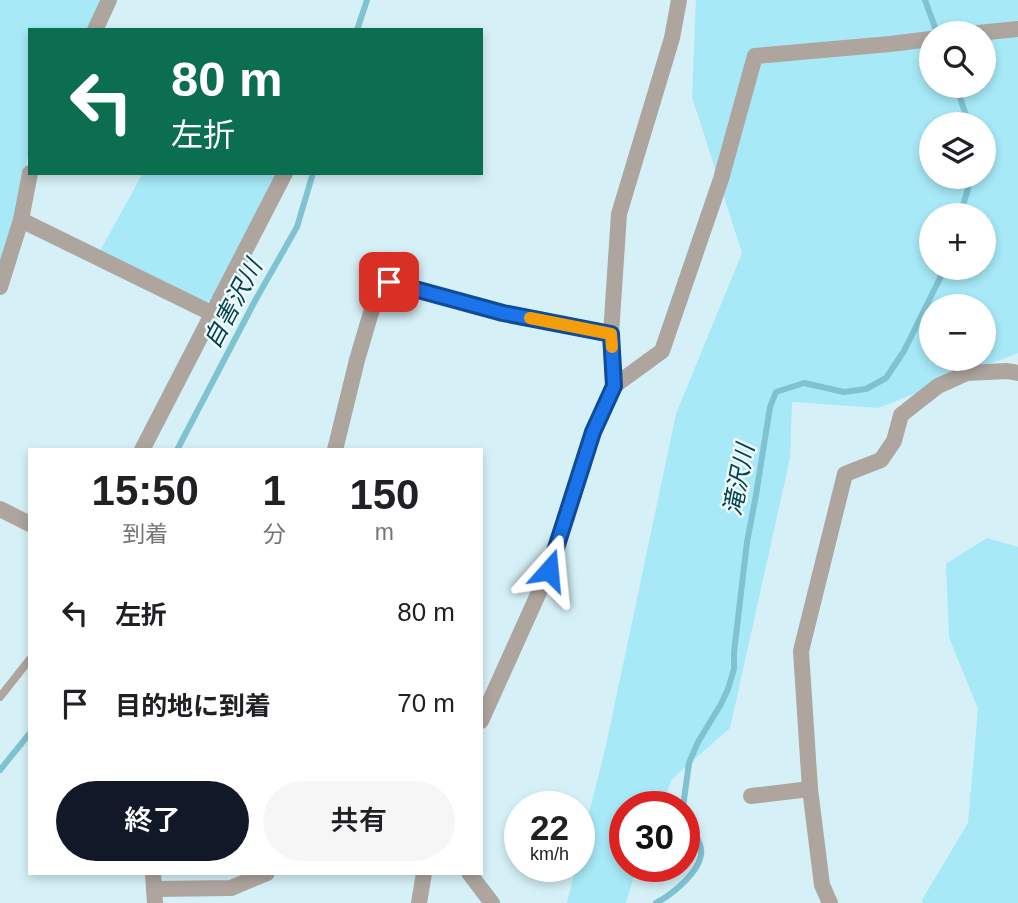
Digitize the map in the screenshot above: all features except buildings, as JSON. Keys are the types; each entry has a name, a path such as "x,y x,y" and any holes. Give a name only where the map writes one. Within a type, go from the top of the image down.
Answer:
{"street":[{"path":"96,28 109,0"},
{"path":"483,717 549,570 593,432 614,386 611,334 619,214 672,38 679,0"},
{"path":"996,31 1018,29"},
{"path":"614,386 662,351 721,179 755,56 919,41"},
{"path":"0,287 21,220 30,175"},
{"path":"143,448 284,175"},
{"path":"21,220 213,314"},
{"path":"335,448 372,309 389,282 503,313 611,334"},
{"path":"830,903 822,885 810,789 801,651 845,474 881,460 894,441 901,415 938,386 967,373 1018,373"},
{"path":"0,509 28,523"},
{"path":"751,796 810,789"},
{"path":"154,889 231,888 262,875"},
{"path":"419,903 424,875"},
{"path":"471,875 492,903"}],"lane":[{"path":"0,697 28,662"}],"shaded area":[{"path":"0,0 102,0 88,28 28,28 28,155 16,218 0,272"},
{"path":"696,0 1018,0 1018,353 996,362 996,294 919,294 919,371 972,371 878,408 792,402 790,458 730,728 672,779 667,791 609,791 609,882 632,882 626,903 567,903 572,882 595,882 595,791 676,414 742,253 692,97"},
{"path":"142,175 278,175 211,301 203,303 100,251"},
{"path":"987,538 1018,547 1018,903 923,903 922,900 968,823 978,709 949,637 946,564"}],"waterway":[{"name":"自害沢川","path":"358,28 367,0"},
{"name":"滝沢川","path":"925,0 933,21"},
{"name":"滝沢川","path":"960,98 965,112"},
{"name":"自害沢川","path":"178,448 297,227 312,175"},
{"name":"滝沢川","path":"964,203 968,189"},
{"name":"滝沢川","path":"685,791 689,763 698,742 721,704 734,669 747,542 770,407 776,392 804,383 844,392 866,389 886,378 904,351 939,280"},
{"name":"自害沢川","path":"0,770 28,735"},
{"name":"滝沢川","path":"700,846 700,859"},
{"name":"滝沢川","path":"656,903 684,882"}],"slow traffic":[{"path":"530,318 611,334 612,347"}],"route":[{"path":"389,282 503,313 611,334 614,386 593,432 549,570"}]}
